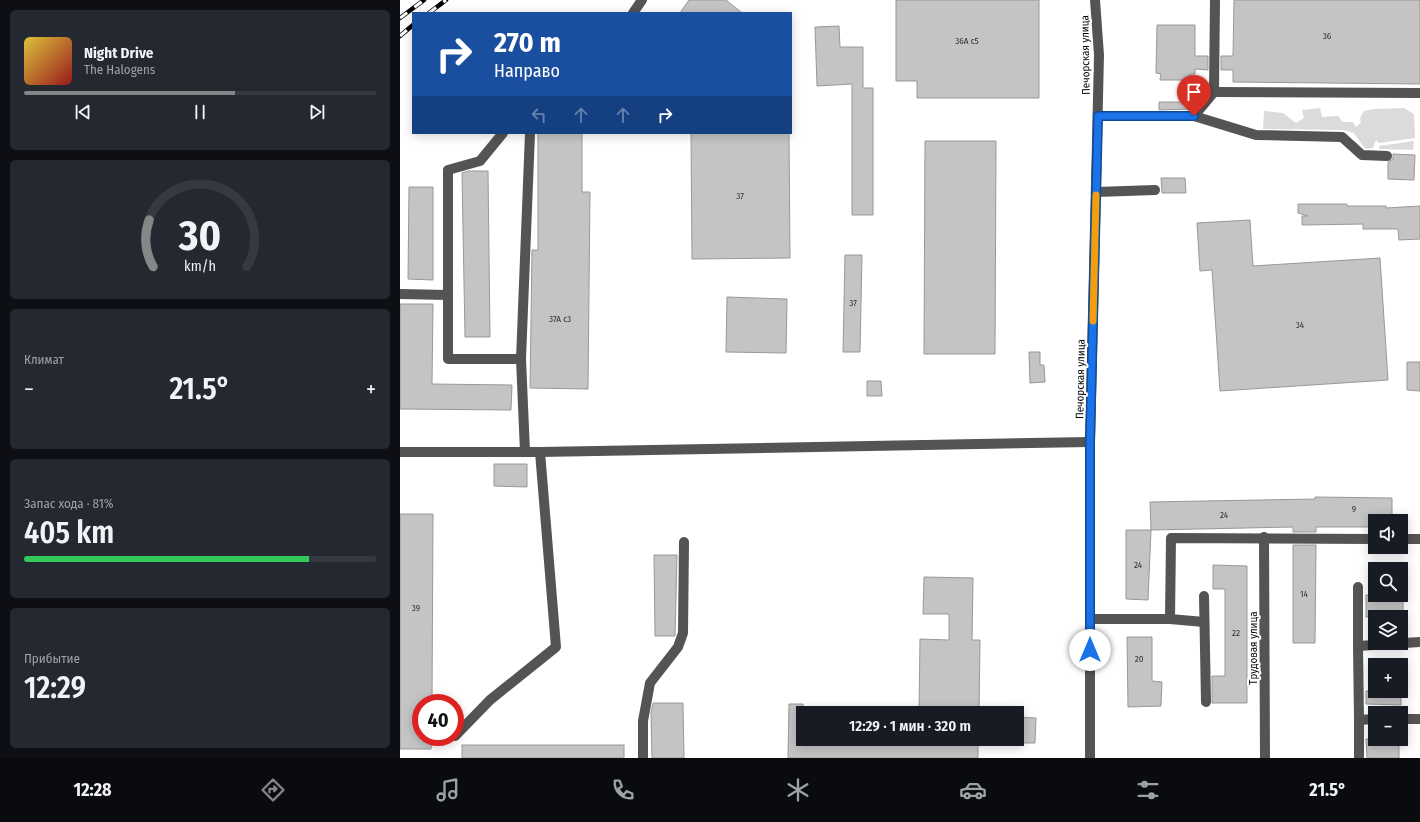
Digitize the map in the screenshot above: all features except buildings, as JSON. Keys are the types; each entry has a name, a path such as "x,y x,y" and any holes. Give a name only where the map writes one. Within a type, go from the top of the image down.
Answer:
{"street":[{"path":"634,12 642,0"},
{"name":"Печорская улица","path":"1090,758 1090,442 1099,55 1095,0"},
{"path":"1194,116 1214,92 1215,0"},
{"path":"1214,92 1420,93"},
{"path":"1098,116 1194,116 1256,135 1342,137 1362,155 1387,156"},
{"path":"502,134 480,161 448,170 448,359 521,359"},
{"path":"525,452 521,359 530,134"},
{"path":"1096,192 1155,190"},
{"path":"400,294 448,295"},
{"path":"400,452 540,452 1090,442"},
{"path":"464,727 490,700 556,647 540,452"},
{"name":"Трудовая улица","path":"1264,537 1265,758"},
{"path":"1170,619 1171,538 1368,538"},
{"path":"1408,539 1420,539"},
{"path":"643,758 643,721 650,683 678,647 683,634 684,542"},
{"path":"1358,587 1359,758"},
{"path":"1204,596 1206,702"},
{"path":"1090,619 1170,619 1204,622"},
{"path":"1358,646 1420,642"},
{"path":"1408,719 1420,719"},
{"path":"1359,720 1368,720"}],"shaded area":[{"path":"1320,108 1322,117 1338,116 1343,122 1353,122 1356,127 1361,122 1360,118 1364,111 1374,109 1404,108 1414,114 1415,138 1379,143 1376,140 1373,148 1365,149 1354,133 1344,130 1263,129 1264,111 1283,113 1296,123 1304,118 1302,110"},
{"path":"1414,141 1413,150 1379,149 1379,146"}],"railway":[{"path":"400,18 424,0"},
{"path":"430,12 446,0"},
{"path":"400,36 412,26"}],"slow traffic":[{"path":"1093,321 1096,195"}],"route":[{"path":"1090,650 1090,442 1098,116 1194,116"}]}
